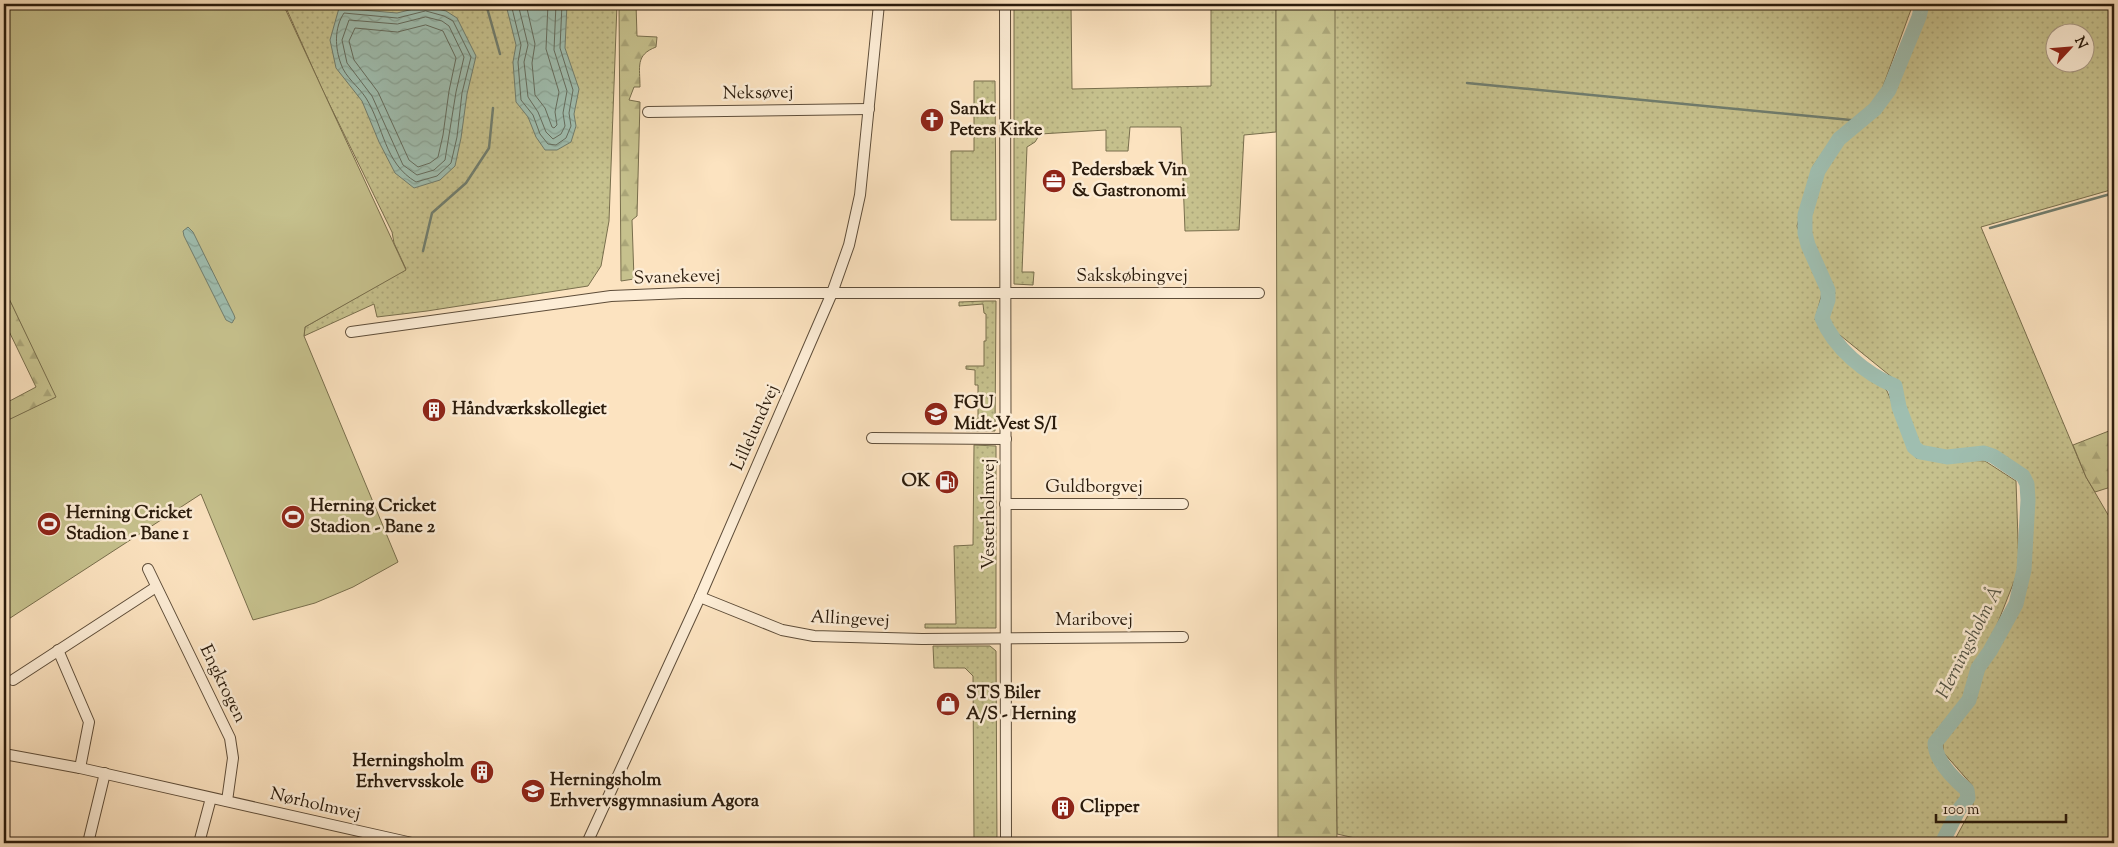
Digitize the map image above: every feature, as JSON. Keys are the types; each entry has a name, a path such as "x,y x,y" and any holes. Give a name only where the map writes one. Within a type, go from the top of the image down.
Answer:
{"street":[{"name":"Lillelundvej","path":"587,843 700,597 832,293 849,245 860,195 879,4"},
{"name":"Vesterholmvej","path":"1005,4 1006,843"},
{"name":"Neksøvej","path":"648,112 869,109"},
{"name":"Svanekevej","path":"351,332 612,296 683,293 1006,294"},
{"name":"Sakskøbingvej","path":"1006,294 1259,293"},
{"path":"872,438 1006,440"},
{"name":"Guldborgvej","path":"1006,504 1183,504"},
{"name":"Engkrogen","path":"148,568 230,738 233,758 227,801"},
{"path":"13,680 156,587"},
{"name":"Allingevej","path":"700,597 782,630 814,636 922,639 1006,638"},
{"name":"Maribovej","path":"1006,638 1183,637"},
{"path":"58,650 89,722 80,768"},
{"name":"Nørholmvej","path":"4,754 105,773 412,843"},
{"path":"88,843 105,773"},
{"path":"199,843 211,798"}],"green space":[{"path":"4,4 283,4 406,270 305,327 304,336 398,562 353,587 315,603 253,620 201,494 4,622 4,422 56,397 4,288"},
{"path":"291,4 617,4 609,221 601,266 588,286 377,317 374,304 304,336 305,327 406,269 394,243 392,232 322,89 287,10"},
{"path":"619,4 636,4 637,36 657,37 656,47 649,50 640,62 640,87 634,87 629,100 640,102 637,216 632,220 634,279 621,281"},
{"path":"1014,4 1071,4 1072,89 1211,86 1211,8 1220,8 1220,4 1276,4 1276,132 1244,135 1239,230 1185,231 1181,127 1130,127 1128,151 1106,151 1106,130 1040,134 1035,142 1027,147 1022,272 1034,272 1033,285 1014,284"},
{"path":"1276,4 1335,4 1335,678 1337,843 1278,843"},
{"path":"1332,4 1913,4 1882,89 1868,108 1837,132 1813,166 1797,226 1822,293 1815,320 1887,391 1916,458 1985,461 2016,481 2019,569 1987,650 1963,700 1930,743 1932,753 1963,791 1964,798 1939,843 1354,843 1355,838 1337,834"},
{"path":"1928,4 2114,4 2114,189 1981,227 2086,477 2114,525 2114,843 1953,843 1973,806 1972,785 1943,752 1943,742 1972,703 1981,670 2018,608 2029,568 2032,487 2024,471 1990,449 1949,452 1921,447 1902,408 1899,383 1830,327 1827,316 1835,293 1812,244 1810,214 1821,175 1842,142 1879,111 1889,95 1928,9"},
{"path":"974,81 995,81 996,220 951,220 951,151 974,151"},
{"path":"4,288 57,397 10,420 7,420 4,412 4,404 36,387 4,321"},
{"path":"996,301 995,431 966,431 967,419 978,419 978,385 975,385 975,370 966,369 966,366 984,366 986,314 984,313 983,304 959,306 959,302"},
{"path":"2114,429 2114,486 2095,492 2086,477 2073,445"},
{"path":"974,445 996,446 996,628 925,628 925,624 956,624 954,546 973,545"},
{"path":"933,646 990,646 996,651 997,843 974,843 973,676 965,668 934,668"}],"water":[{"path":"567,4 565,48 579,89 574,114 576,126 571,142 557,150 545,150 536,137 528,117 516,102 513,62 516,45 506,5"},
{"path":"426,6 446,11 457,18 476,56 467,94 455,166 440,180 414,188 395,173 379,142 362,101 336,68 330,40 339,8 397,13"},
{"path":"188,227 193,232 234,315 235,318 232,323 226,320 184,236 183,231"}],"waterway":[{"path":"486,4 500,54"},
{"name":"Herningsholm Å","path":"1922,4 1919,17 1889,90 1875,109 1839,139 1818,171 1805,215 1805,233 1808,245 1828,290 1828,300 1822,318 1827,329 1834,340 1852,359 1873,375 1895,386 1899,407 1914,447 1920,452 1947,457 1984,453 1993,456 2023,476 2027,484 2028,500 2024,570 2016,604 1990,651 1978,668 1969,700 1935,743 1938,756 1951,775 1967,790 1968,798 1958,811 1942,843"},
{"path":"1467,83 1861,121"},
{"path":"423,251 432,213 466,183 489,148 493,108"},
{"path":"1990,228 2114,193"}],"place":[{"name":"Sankt Peters Kirke","path":"932,120"},
{"name":"Pedersbæk Vin & Gastronomi","path":"1054,181"},
{"name":"Håndværkskollegiet","path":"434,410"},
{"name":"FGU Midt-Vest S/I","path":"936,414"},
{"name":"OK","path":"947,482"},
{"name":"Herning Cricket Stadion - Bane 2","path":"293,517"},
{"name":"Herning Cricket Stadion - Bane 1","path":"49,524"},
{"name":"STS Biler A/S - Herning","path":"948,704"},
{"name":"Herningsholm Erhvervsskole","path":"482,772"},
{"name":"Herningsholm Erhvervsgymnasium Agora","path":"533,791"},
{"name":"Clipper","path":"1063,808"}]}
